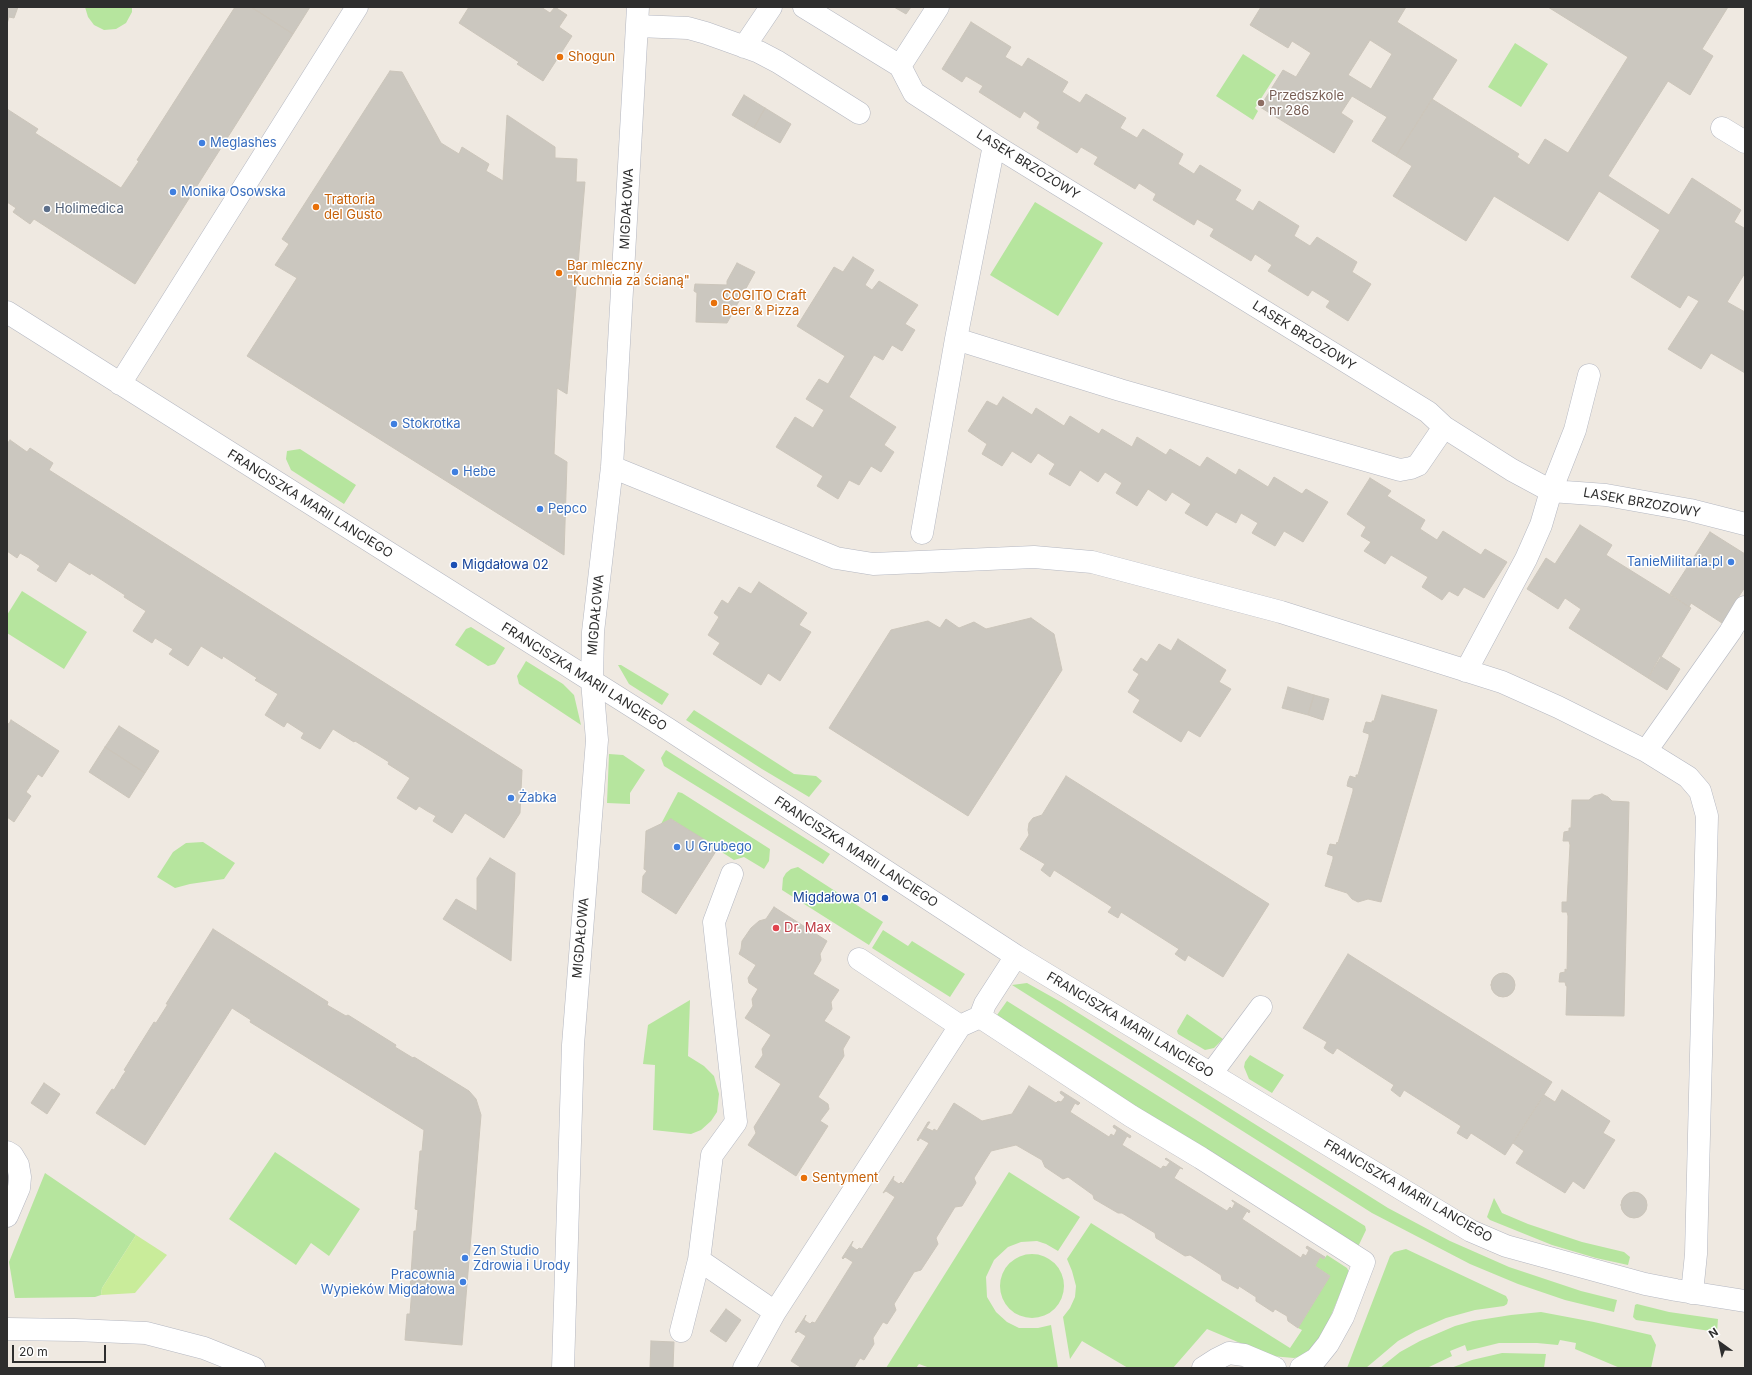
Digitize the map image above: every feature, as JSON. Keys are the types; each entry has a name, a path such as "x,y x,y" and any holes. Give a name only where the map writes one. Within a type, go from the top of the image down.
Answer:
{"street":[{"path":"120,384 356,7"},
{"path":"744,47 771,7"},
{"path":"804,7 900,66 938,7"},
{"path":"637,17 706,33 767,56 859,113"},
{"name":"MIGDAŁOWA","path":"563,1368 572,1045 597,740 592,682 593,632 612,466 637,17"},
{"name":"LASEK BRZOZOWY","path":"900,66 914,93 994,145 1428,412 1444,427 1512,470 1551,491 1606,494 1690,510 1745,524"},
{"path":"1722,128 1745,142"},
{"path":"922,532 956,339 994,145"},
{"name":"FRANCISZKA MARII LANCIEGO","path":"7,312 592,682 1016,956 1471,1231 1506,1246 1645,1284 1745,1301"},
{"path":"956,339 1127,392 1400,470 1418,465 1444,427"},
{"path":"1466,671 1526,559 1541,525 1551,491 1575,430 1589,375"},
{"path":"612,466 836,558 873,564 1034,557 1092,562 1281,612 1502,682 1558,707 1646,751 1688,777 1700,791 1707,816 1696,1254 1692,1293"},
{"path":"1646,751 1730,632 1745,607"},
{"path":"681,1331 699,1260 712,1155 736,1122 714,922 732,874"},
{"path":"744,1368 775,1312 960,1026 980,1017 985,1004 1016,956"},
{"path":"859,959 960,1026"},
{"path":"1211,1074 1261,1007"},
{"path":"980,1017 1131,1116 1201,1158 1364,1262 1343,1317 1328,1344 1316,1359 1301,1368"},
{"path":"7,1152 12,1155 18,1166 20,1177 19,1188 7,1216"},
{"path":"699,1260 775,1312"},
{"path":"7,1329 146,1333 204,1348 254,1368"},
{"path":"1203,1368 1230,1353 1244,1355 1275,1368"}],"green space":[{"path":"85,7 132,7 132,12 126,23 116,29 104,30 94,25 88,17"},
{"path":"1515,43 1548,64 1521,107 1488,87"},
{"path":"1243,54 1276,75 1255,108 1258,111 1253,120 1216,96"},
{"path":"1035,202 1103,243 1058,316 990,275"},
{"path":"300,449 356,485 344,504 291,470 286,459 287,451"},
{"path":"22,591 87,632 64,669 7,633 7,615"},
{"path":"471,627 505,648 495,664 488,666 455,645 466,629"},
{"path":"526,661 563,684 574,695 581,725 519,684 517,676"},
{"path":"618,665 621,665 669,694 662,705 629,684"},
{"path":"694,710 794,774 816,776 822,781 809,797 762,769 686,720"},
{"path":"666,750 830,854 823,864 664,766 661,758"},
{"path":"609,754 623,755 645,770 630,793 630,804 607,803"},
{"path":"678,792 682,793 770,849 769,861 764,869 744,857 734,860 671,819 661,824"},
{"path":"203,842 235,863 224,879 190,884 175,888 157,877 173,852 186,843"},
{"path":"798,867 883,922 869,945 782,890 783,878 786,873 791,869"},
{"path":"883,930 908,946 912,941 965,974 950,997 872,948"},
{"path":"1027,983 1061,1002 1388,1208 1450,1241 1509,1267 1581,1291 1617,1300 1614,1312 1565,1300 1518,1284 1470,1264 1372,1213 1012,985"},
{"path":"690,1000 688,1056 704,1066 714,1076 719,1094 717,1112 711,1121 701,1130 691,1134 653,1130 655,1065 643,1064 648,1025"},
{"path":"1007,1001 1365,1226 1366,1230 1356,1251 997,1015"},
{"path":"1187,1014 1223,1039 1214,1048 1205,1050 1178,1034 1177,1031"},
{"path":"1250,1055 1284,1075 1272,1093 1249,1079 1244,1067 1245,1062"},
{"path":"275,1152 360,1209 329,1256 311,1243 296,1265 229,1219"},
{"path":"1009,1172 1080,1217 1058,1251 1037,1241 1021,1242 1008,1247 994,1260 986,1277 987,1297 996,1312 1007,1322 1019,1328 1038,1328 1051,1325 1058,1368 930,1368 919,1364 916,1368 886,1368"},
{"path":"45,1173 136,1235 102,1288 101,1295 95,1297 15,1298 9,1262"},
{"path":"1494,1198 1502,1213 1528,1224 1582,1242 1624,1252 1630,1257 1628,1265 1596,1258 1552,1245 1490,1220 1487,1217"},
{"path":"1091,1223 1290,1348 1302,1330 1298,1328 1330,1276 1315,1266 1320,1257 1324,1259 1327,1255 1347,1268 1349,1272 1320,1342 1309,1355 1294,1358 1271,1356 1207,1329 1173,1368 1128,1368 1082,1341 1070,1359 1063,1317 1070,1308 1075,1297 1076,1286 1067,1259"},
{"path":"136,1235 167,1255 135,1293 101,1295 102,1288"},
{"path":"1406,1249 1506,1296 1508,1300 1507,1304 1504,1306 1475,1310 1446,1318 1416,1331 1398,1341 1366,1368 1347,1368 1390,1256 1394,1252"},
{"path":"1032,1254 1044,1256 1055,1263 1062,1274 1064,1286 1062,1298 1055,1309 1044,1316 1032,1318 1020,1316 1009,1309 1002,1298 1000,1286 1002,1274 1009,1263 1020,1256"},
{"path":"1637,1304 1669,1312 1718,1319 1717,1332 1636,1320 1633,1317 1635,1305"},
{"path":"1541,1312 1651,1335 1656,1345 1651,1368 1620,1368 1575,1349 1576,1343 1560,1340 1558,1345 1537,1343 1499,1343 1467,1351 1465,1345 1450,1351 1452,1356 1427,1368 1380,1368 1400,1352 1420,1341 1455,1326 1473,1321"},
{"path":"1502,1353 1546,1354 1544,1368 1451,1368 1472,1360"}],"building":[{"path":"7,7 18,7 14,18 9,17 7,24"},
{"path":"235,7 251,7 293,34 135,284 34,219 30,224 13,212 16,208 7,202 7,109 38,129 35,133 121,188 139,161 137,160"},
{"path":"251,7 310,7 293,34"},
{"path":"469,7 541,7 550,13 555,7 567,15 559,27 572,36 543,81 517,64 519,62 459,23"},
{"path":"894,7 911,7 906,14"},
{"path":"1261,7 1406,7 1397,22 1457,60 1396,156 1372,141 1387,117 1352,96 1341,113 1353,121 1334,153 1260,107 1283,70 1296,77 1311,53 1292,41 1288,48 1250,25","holes":["1370,40 1392,54 1371,89 1348,75"]},
{"path":"1548,7 1728,7 1702,49 1713,56 1690,95 1668,81 1608,176 1669,215 1692,178 1741,210 1734,222 1744,228 1745,227 1745,273 1727,302 1745,312 1745,373 1711,353 1701,369 1668,349 1699,301 1688,295 1680,308 1631,277 1660,230 1599,191 1568,241 1494,196 1466,241 1393,196 1412,166 1396,156 1432,99 1519,154 1517,157 1529,165 1545,139 1568,153 1628,57"},
{"path":"971,22 1011,47 1005,57 1022,67 1028,58 1068,82 1062,92 1080,103 1086,94 1126,118 1120,128 1137,138 1143,129 1183,154 1178,164 1194,174 1200,165 1241,190 1235,200 1253,211 1259,201 1299,226 1294,236 1310,246 1317,237 1357,262 1352,272 1371,284 1348,321 1326,307 1330,301 1312,290 1308,296 1268,271 1272,265 1255,254 1251,261 1210,236 1214,229 1197,219 1194,225 1153,200 1156,194 1139,183 1135,189 1094,164 1098,157 1081,147 1077,153 1037,128 1040,122 1024,111 1020,118 979,92 983,86 966,76 962,82 942,69"},
{"path":"390,71 402,72 441,143 459,154 462,147 489,164 486,171 503,181 507,115 555,147 555,158 577,159 576,182 585,182 567,394 557,388 554,454 567,462 564,555 247,356 297,278 275,265 289,244 282,239"},
{"path":"744,95 765,108 754,128 732,115"},
{"path":"765,108 791,124 780,143 754,128"},
{"path":"853,257 874,270 865,285 872,290 879,281 918,305 905,324 915,330 902,351 892,345 883,360 874,355 849,397 896,427 884,445 894,452 881,472 871,466 859,485 849,480 838,499 817,486 823,476 776,447 795,417 813,428 824,410 806,399 819,379 828,384 845,356 797,326 834,267 843,272"},
{"path":"737,263 755,272 727,323 696,322 697,293 694,291 695,284 727,285 727,281"},
{"path":"1003,397 1032,415 1036,408 1064,426 1070,416 1099,434 1102,429 1132,447 1137,437 1166,455 1170,449 1200,467 1207,457 1236,475 1239,469 1268,487 1274,477 1302,494 1306,489 1328,502 1303,542 1284,531 1275,546 1252,533 1258,523 1241,513 1236,523 1216,512 1207,526 1185,513 1191,504 1172,492 1166,501 1148,489 1137,506 1116,493 1122,483 1105,472 1098,482 1080,470 1070,486 1049,474 1055,464 1038,453 1031,463 1012,451 1002,466 982,454 987,444 968,431 987,401 997,406"},
{"path":"10,440 27,452 30,448 53,463 49,470 522,770 520,813 504,838 465,813 452,833 433,821 436,816 419,806 416,810 397,798 410,778 388,764 389,762 333,729 320,749 301,738 304,733 287,722 284,727 265,715 278,694 255,680 257,678 223,656 222,659 201,646 188,666 169,654 173,649 155,638 152,643 133,631 146,611 124,597 125,595 91,573 90,575 69,562 56,582 37,570 40,566 29,558 20,553 17,558 7,551 7,444"},
{"path":"1370,478 1391,491 1387,496 1425,520 1420,529 1437,540 1443,531 1481,555 1485,549 1507,562 1484,598 1464,587 1458,596 1449,591 1442,600 1422,587 1428,577 1391,555 1385,564 1364,551 1371,542 1361,536 1366,527 1347,514"},
{"path":"1580,525 1612,545 1606,555 1691,608 1648,678 1569,628 1581,609 1565,598 1558,609 1527,589 1546,558 1555,564"},
{"path":"1710,532 1745,554 1745,587 1722,623 1691,603 1689,607 1670,594"},
{"path":"759,582 807,613 799,625 811,632 780,681 768,673 761,685 713,654 720,643 708,635 719,617 714,613 722,600 728,604 739,587 751,594"},
{"path":"1031,618 1054,634 1062,670 968,816 829,728 891,630 928,621 940,628 946,619 959,628 974,622 986,629"},
{"path":"1178,639 1226,670 1219,682 1231,689 1200,737 1188,730 1181,742 1133,712 1140,700 1128,692 1139,674 1133,670 1141,658 1147,662 1159,644 1171,651"},
{"path":"1660,656 1680,669 1667,690 1648,678"},
{"path":"1288,687 1314,695 1308,715 1282,708"},
{"path":"1314,695 1329,699 1323,720 1308,715"},
{"path":"1382,695 1437,710 1381,902 1368,899 1358,902 1352,899 1347,893 1325,886 1333,859 1333,856 1327,854 1330,844 1336,845 1337,842 1338,843 1353,791 1353,788 1347,786 1348,781 1350,776 1356,778 1356,775 1358,775 1369,737 1369,734 1363,732 1366,722 1372,723 1372,721 1374,721"},
{"path":"11,720 59,751 42,777 38,774 26,792 31,796 14,822 7,817 7,723 9,724"},
{"path":"119,726 159,751 145,773 105,747"},
{"path":"105,747 145,773 129,798 89,772"},
{"path":"1066,776 1269,904 1223,977 1188,955 1185,961 1175,954 1179,949 1121,912 1118,918 1108,912 1112,907 1054,870 1050,877 1041,870 1045,864 1020,849 1029,835 1029,823 1033,818 1042,815"},
{"path":"1602,794 1612,801 1629,802 1624,1016 1566,1015 1567,986 1565,982 1559,982 1560,973 1565,972 1565,969 1567,970 1568,916 1567,912 1562,912 1562,902 1567,902 1570,845 1569,841 1563,841 1564,832 1569,831 1569,828 1571,828 1572,800 1589,800 1594,796"},
{"path":"671,819 718,848 676,914 642,892 643,876 647,871 644,869 646,831"},
{"path":"490,858 515,873 511,961 443,919 456,899 477,911 477,878"},
{"path":"774,907 827,941 820,954 821,960 813,974 839,990 831,1002 832,1009 824,1021 850,1037 843,1049 844,1056 818,1097 828,1104 829,1109 820,1121 828,1126 796,1176 748,1145 756,1133 754,1127 781,1084 755,1067 763,1055 762,1049 771,1035 745,1018 753,1006 752,999 758,989 749,983 748,978 756,965 739,954 742,941 751,928 759,921 766,919"},
{"path":"213,929 328,1002 327,1005 346,1016 348,1015 396,1045 395,1047 469,1091 476,1099 481,1115 462,1345 405,1340 407,1314 410,1314 412,1288 410,1288 414,1231 416,1231 418,1210 415,1209 420,1151 422,1151 424,1130 250,1022 251,1020 232,1008 145,1145 96,1113 112,1089 114,1090 126,1071 124,1070 154,1022 156,1023 168,1004 166,1004"},
{"path":"1348,954 1552,1082 1505,1155 1471,1133 1467,1139 1457,1133 1461,1126 1404,1090 1400,1097 1391,1090 1394,1085 1337,1048 1333,1054 1328,1051 1324,1048 1327,1042 1303,1028"},
{"path":"1503,973 1511,977 1515,985 1511,993 1503,997 1495,993 1491,985 1495,977"},
{"path":"44,1083 60,1094 47,1114 31,1103"},
{"path":"1029,1086 1056,1103 1058,1101 1061,1102 1065,1097 1060,1093 1061,1091 1080,1103 1078,1105 1075,1103 1070,1112 1109,1137 1111,1134 1114,1136 1117,1130 1113,1127 1114,1125 1131,1136 1130,1138 1127,1136 1122,1145 1161,1169 1163,1166 1166,1167 1170,1162 1165,1159 1166,1158 1183,1169 1180,1168 1174,1178 1227,1211 1230,1207 1232,1209 1235,1203 1232,1200 1250,1211 1249,1213 1247,1211 1242,1219 1301,1258 1303,1254 1306,1256 1309,1250 1306,1248 1307,1246 1325,1257 1324,1259 1320,1257 1315,1266 1330,1276 1298,1328 1288,1321 1287,1316 1275,1309 1273,1312 1256,1301 1256,1297 1239,1286 1238,1289 1222,1280 1221,1275 1190,1255 1185,1256 1156,1238 1155,1233 1122,1213 1118,1213 1094,1199 1093,1195 1068,1177 1063,1179 1045,1167 1042,1160 1016,1145 991,1151 974,1178 976,1183 962,1206 955,1207 936,1238 938,1244 921,1270 914,1272 894,1304 896,1310 887,1324 883,1322 873,1338 874,1344 864,1360 860,1358 854,1368 802,1368 791,1361 806,1336 798,1331 796,1333 795,1332 806,1315 804,1320 810,1324 812,1322 815,1323 853,1262 845,1257 843,1259 842,1258 853,1241 851,1246 857,1250 859,1248 862,1249 895,1197 886,1191 883,1193 894,1176 893,1180 899,1184 901,1182 903,1184 929,1143 920,1138 918,1141 917,1140 928,1122 930,1122 926,1128 937,1131 954,1103 982,1121 1012,1114"},
{"path":"1562,1090 1610,1121 1603,1133 1615,1140 1584,1189 1573,1181 1565,1193 1516,1163 1524,1151 1513,1143 1544,1095 1555,1102"},
{"path":"1634,1192 1643,1196 1647,1205 1643,1214 1634,1218 1625,1214 1621,1205 1625,1196"},
{"path":"726,1309 741,1320 726,1342 710,1331"},
{"path":"651,1341 674,1342 673,1368 650,1368"}],"place":[{"name":"Shogun","path":"560,57"},
{"name":"Przedszkole nr 286","path":"1261,103"},
{"name":"Meglashes","path":"202,143"},
{"name":"Monika Osowska","path":"173,192"},
{"name":"Trattoria del Gusto","path":"316,207"},
{"name":"Holimedica","path":"47,209"},
{"name":"Bar mleczny \"Kuchnia za ścianą\"","path":"559,273"},
{"name":"COGITO Craft Beer & Pizza","path":"714,303"},
{"name":"Stokrotka","path":"394,424"},
{"name":"Hebe","path":"455,472"},
{"name":"Pepco","path":"540,509"},
{"name":"TanieMilitaria.pl","path":"1731,562"},
{"name":"Migdałowa 02","path":"454,565"},
{"name":"Żabka","path":"511,798"},
{"name":"U Grubego","path":"677,847"},
{"name":"Migdałowa 01","path":"885,898"},
{"name":"Dr. Max","path":"776,928"},
{"name":"Sentyment","path":"804,1178"},
{"name":"Zen Studio Zdrowia i Urody","path":"465,1258"},
{"name":"Pracownia Wypieków Migdałowa","path":"463,1282"}]}
